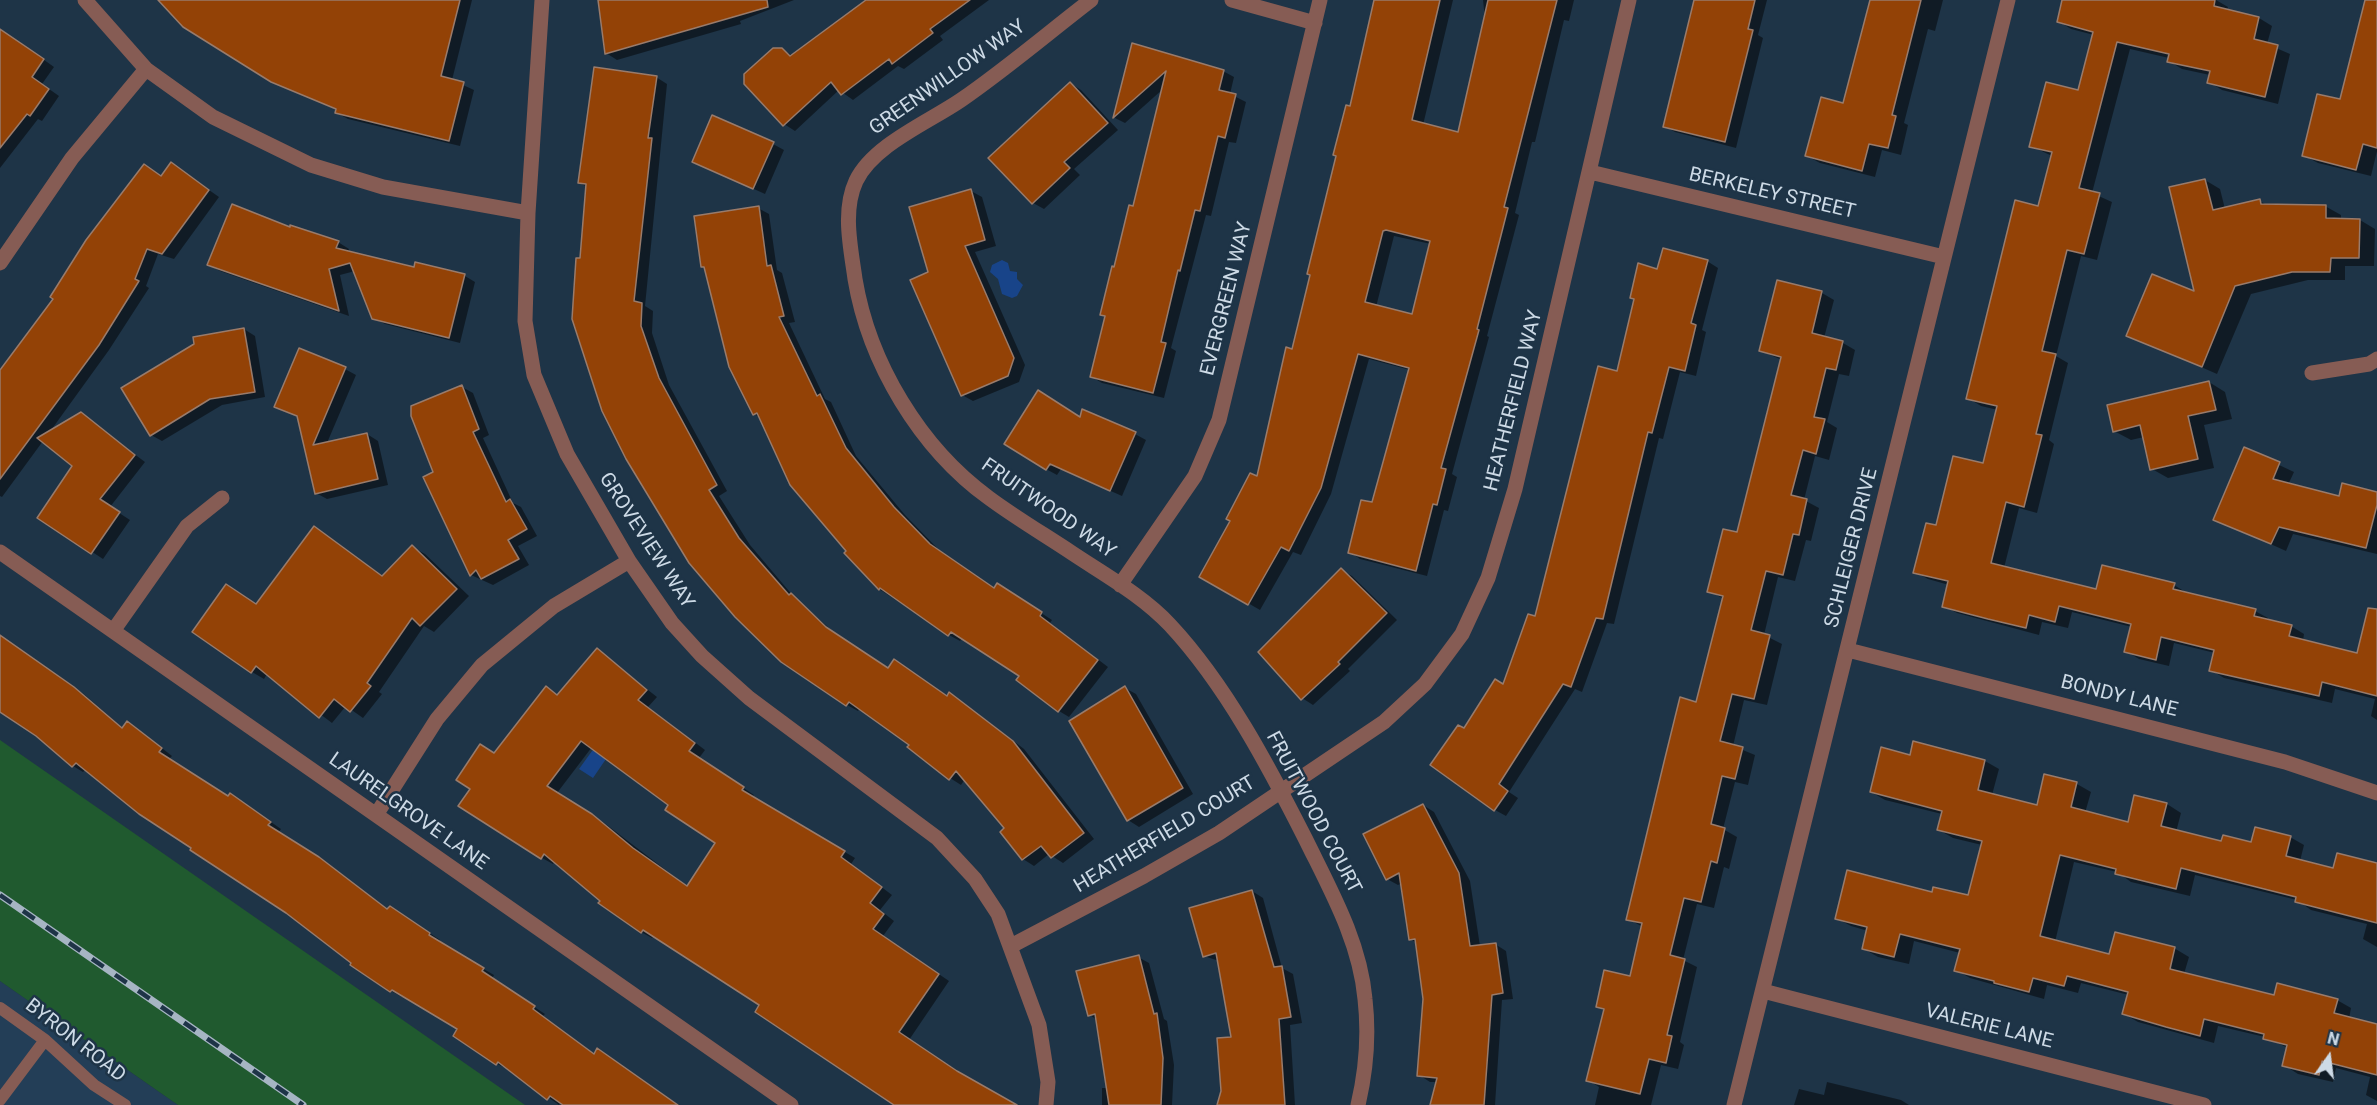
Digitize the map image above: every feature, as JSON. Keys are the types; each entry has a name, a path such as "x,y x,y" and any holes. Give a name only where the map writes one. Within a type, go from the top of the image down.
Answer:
{"street":[{"path":"85,0 146,69 213,117 311,165 383,187 528,213"},
{"name":"GROVEVIEW WAY","path":"542,0 528,213 525,321 534,375 567,454 629,561 672,623 702,657 749,698 936,838 975,879 998,914 1039,1025 1048,1082 1046,1105"},
{"name":"GREENWILLOW WAY","path":"850,206 855,183 871,158 962,99 1091,0"},
{"path":"1232,0 1315,24"},
{"name":"EVERGREEN WAY","path":"1120,585 1195,476 1219,420 1320,0"},
{"name":"HEATHERFIELD WAY","path":"1335,754 1384,722 1425,684 1462,634 1488,578 1515,489 1629,0"},
{"name":"SCHLEIGER DRIVE","path":"1734,1105 2007,0"},
{"path":"0,263 72,158 146,69"},
{"name":"BERKELEY STREET","path":"1590,172 1944,256"},
{"name":"FRUITWOOD WAY","path":"850,206 848,235 858,296 880,365 895,394 944,458 987,497 1120,585"},
{"path":"2312,373 2369,364 2377,359"},
{"path":"113,631 187,526 222,498"},
{"name":"LAURELGROVE LANE","path":"0,552 791,1105"},
{"path":"376,815 437,719 482,665 554,606 629,561"},
{"name":"FRUITWOOD COURT","path":"1120,585 1167,622 1207,669 1281,790 1346,921 1365,998 1365,1072 1358,1105"},
{"name":"BONDY LANE","path":"1848,650 2285,762 2377,793"},
{"name":"HEATHERFIELD COURT","path":"1011,946 1144,876 1219,833 1335,754"},
{"name":"VALERIE LANE","path":"1762,991 2204,1105"}],"lane":[{"name":"BYRON ROAD","path":"0,1008 45,1040 94,1085 125,1105"},
{"path":"0,1100 45,1040"}],"shaded area":[{"path":"0,981 116,1062 178,1105 0,1105"}],"green space":[{"path":"0,740 525,1105 178,1105 0,981"}],"water":[{"path":"1002,260 1008,263 1010,271 1017,272 1017,279 1023,285 1017,296 1012,298 1002,294 998,279 990,272 992,265"},
{"path":"621,737 593,778 579,769 592,751"}],"building":[{"path":"158,0 460,0 441,76 464,82 449,141 335,113 336,109 271,82 183,27"},
{"path":"598,0 767,0 768,7 605,54"},
{"path":"866,0 970,0 930,29 933,33 892,64 889,59 841,95 831,82 783,126 744,84 744,74 773,48 782,48 790,56"},
{"path":"1374,0 1440,0 1412,120 1458,132 1488,0 1557,0 1504,207 1508,208 1477,329 1479,330 1441,468 1446,469 1437,505 1433,504 1416,571 1348,553 1361,500 1372,502 1409,368 1358,354 1321,488 1289,551 1281,547 1248,605 1199,577 1230,521 1226,519 1250,473 1257,476 1286,347 1292,349 1310,275 1307,274 1336,156 1333,155 1346,105 1350,106","holes":["1383,231 1430,241 1412,314 1365,302"]},
{"path":"1694,0 1755,0 1748,29 1753,30 1725,142 1663,127"},
{"path":"1870,0 1921,0 1892,115 1896,116 1888,148 1869,144 1862,171 1805,156 1821,97 1843,103"},
{"path":"2062,0 2215,0 2214,6 2259,17 2254,39 2278,45 2265,97 2207,83 2210,71 2167,62 2169,54 2117,42 2079,188 2100,193 2084,254 2067,250 2042,351 2056,354 2036,434 2042,435 2024,507 2006,502 1991,563 2096,589 2102,565 2175,583 2173,589 2256,609 2254,616 2292,625 2289,636 2357,653 2368,608 2377,609 2377,696 2322,682 2319,696 2209,671 2214,650 2161,637 2156,660 2124,652 2131,624 2059,606 2055,622 2029,615 2026,628 1942,607 1948,581 1913,573 1926,523 1936,525 1953,456 1983,463 1997,406 1966,399 2015,200 2038,206 2052,152 2029,147 2046,82 2078,90 2093,32 2057,22"},
{"path":"2365,0 2377,0 2377,148 2363,144 2356,170 2302,156 2317,94 2340,99"},
{"path":"0,29 44,59 32,77 49,89 30,116 27,114 0,148"},
{"path":"1132,43 1224,70 1219,90 1236,94 1225,138 1218,136 1200,211 1195,210 1180,271 1178,270 1161,342 1166,343 1153,393 1090,377 1105,316 1100,315 1112,266 1114,267 1129,205 1133,206 1166,71 1113,118"},
{"path":"594,67 657,76 648,138 652,138 634,301 642,303 641,326 659,378 717,485 709,490 739,538 789,595 791,593 826,627 888,668 894,659 947,696 949,692 1013,741 1084,833 1051,858 1041,846 1022,860 1000,832 1004,828 956,771 949,780 907,747 909,745 849,702 846,706 781,662 735,617 689,563 626,459 602,411 572,319 576,258 580,258 586,184 578,183"},
{"path":"1070,82 1108,123 1064,162 1070,168 1032,204 988,158"},
{"path":"712,115 774,142 753,189 692,162"},
{"path":"171,162 209,190 162,254 147,249 135,279 139,281 99,345 0,479 0,370 53,299 50,297 86,240 144,164 161,176"},
{"path":"2205,179 2213,210 2260,199 2261,204 2326,205 2326,218 2360,219 2359,258 2331,258 2330,272 2292,272 2235,286 2202,367 2126,336 2152,274 2194,291 2169,187"},
{"path":"971,189 985,240 965,246 1014,358 1008,376 961,396 910,280 928,272 909,207"},
{"path":"232,204 290,227 290,225 339,241 336,248 414,267 415,262 465,274 449,338 372,319 350,263 329,269 339,311 207,265"},
{"path":"759,206 767,266 771,265 784,316 779,317 817,396 820,394 846,448 894,507 930,544 994,588 997,583 1042,612 1040,616 1098,660 1058,712 1016,680 1019,676 951,632 948,636 880,588 879,590 844,553 846,551 790,485 757,413 753,415 729,367 704,267 701,267 694,216"},
{"path":"1663,248 1708,260 1691,323 1696,325 1685,371 1669,367 1652,433 1648,432 1603,619 1596,618 1571,687 1563,684 1499,784 1508,791 1494,811 1430,765 1458,725 1464,728 1495,679 1503,684 1528,614 1535,616 1598,366 1617,371 1634,299 1630,298 1638,263 1657,269"},
{"path":"1777,280 1822,291 1812,333 1843,341 1836,370 1826,368 1814,417 1825,419 1816,454 1803,450 1791,495 1807,499 1799,535 1793,534 1783,575 1766,571 1751,630 1770,635 1754,699 1732,694 1720,741 1743,747 1735,779 1722,776 1711,824 1725,828 1717,863 1711,861 1701,902 1684,898 1670,955 1685,959 1667,1035 1672,1036 1666,1063 1649,1059 1640,1094 1586,1081 1604,1009 1596,1007 1604,970 1630,976 1642,923 1626,920 1664,762 1680,697 1696,702 1723,596 1707,592 1723,529 1737,532 1781,357 1759,351"},
{"path":"244,328 255,392 210,399 150,436 121,388 194,344 193,337"},
{"path":"299,348 346,367 313,445 367,433 378,479 315,494 297,416 274,407"},
{"path":"2209,381 2216,410 2188,416 2198,459 2150,470 2140,425 2113,432 2107,405"},
{"path":"462,385 479,429 473,432 506,502 510,499 527,529 508,540 519,559 481,579 476,570 470,576 423,477 433,472 411,416 411,406"},
{"path":"1038,390 1080,417 1082,409 1136,432 1110,491 1050,464 1046,470 1004,444"},
{"path":"81,412 135,455 100,499 120,512 91,554 37,518 72,466 37,438"},
{"path":"2244,447 2280,462 2273,479 2339,496 2342,483 2377,492 2377,505 2366,548 2279,527 2271,544 2213,520"},
{"path":"314,526 382,576 412,545 457,589 420,626 412,618 367,683 371,686 350,712 334,699 319,718 256,666 251,673 192,632 226,584 256,604"},
{"path":"1341,568 1387,613 1338,662 1340,664 1301,700 1258,652"},
{"path":"0,635 74,687 122,728 127,721 162,748 159,752 228,796 230,793 271,822 268,825 319,857 387,909 390,906 430,933 429,935 484,968 482,971 535,1006 533,1009 594,1054 597,1048 678,1105 563,1105 550,1096 547,1100 498,1062 496,1065 453,1036 457,1029 392,990 390,992 350,965 351,963 286,913 190,850 191,848 139,814 76,763 72,767 36,736 0,712"},
{"path":"597,648 647,690 638,700 695,743 689,751 744,787 742,790 845,851 841,857 882,887 870,903 884,914 873,929 939,974 899,1032 957,1071 1017,1105 894,1105 755,1012 759,1005 643,930 641,933 598,903 600,901 544,854 541,859 458,806 470,789 456,780 480,744 494,753 546,686 557,695","holes":["581,741 668,805 665,810 715,843 687,886 633,848 592,814 547,786"]},
{"path":"1125,686 1183,788 1127,821 1069,721"},
{"path":"1913,741 1985,760 1978,790 2037,805 2044,774 2077,782 2071,807 2128,822 2134,795 2167,803 2161,826 2221,841 2223,835 2251,842 2255,827 2291,836 2286,856 2333,868 2337,853 2377,863 2377,923 2295,902 2296,897 2181,868 2176,889 2115,874 2116,869 2060,855 2040,936 2109,954 2115,932 2175,947 2170,969 2274,995 2277,983 2338,999 2334,1013 2377,1024 2377,1075 2322,1061 2319,1075 2282,1066 2287,1045 2263,1039 2264,1034 2204,1019 2200,1036 2166,1027 2122,1014 2128,992 2067,976 2064,986 2033,978 2029,992 1994,983 1994,981 1954,971 1960,949 1900,934 1894,957 1862,949 1867,927 1835,919 1847,870 1932,892 1933,887 1968,895 1982,841 1937,830 1942,811 1870,792 1881,747 1910,755"},
{"path":"1423,804 1459,873 1470,946 1496,943 1503,993 1492,995 1484,1105 1430,1105 1437,1078 1417,1076 1423,999 1415,939 1409,940 1399,873 1386,880 1363,834"},
{"path":"1252,890 1274,967 1282,966 1291,1017 1279,1019 1285,1105 1217,1105 1221,1091 1217,1038 1231,1037 1216,953 1203,957 1189,908"},
{"path":"1139,955 1154,1014 1157,1013 1163,1058 1161,1105 1109,1105 1095,1014 1088,1016 1076,971"}],"railway":[{"path":"0,895 303,1105"}]}
